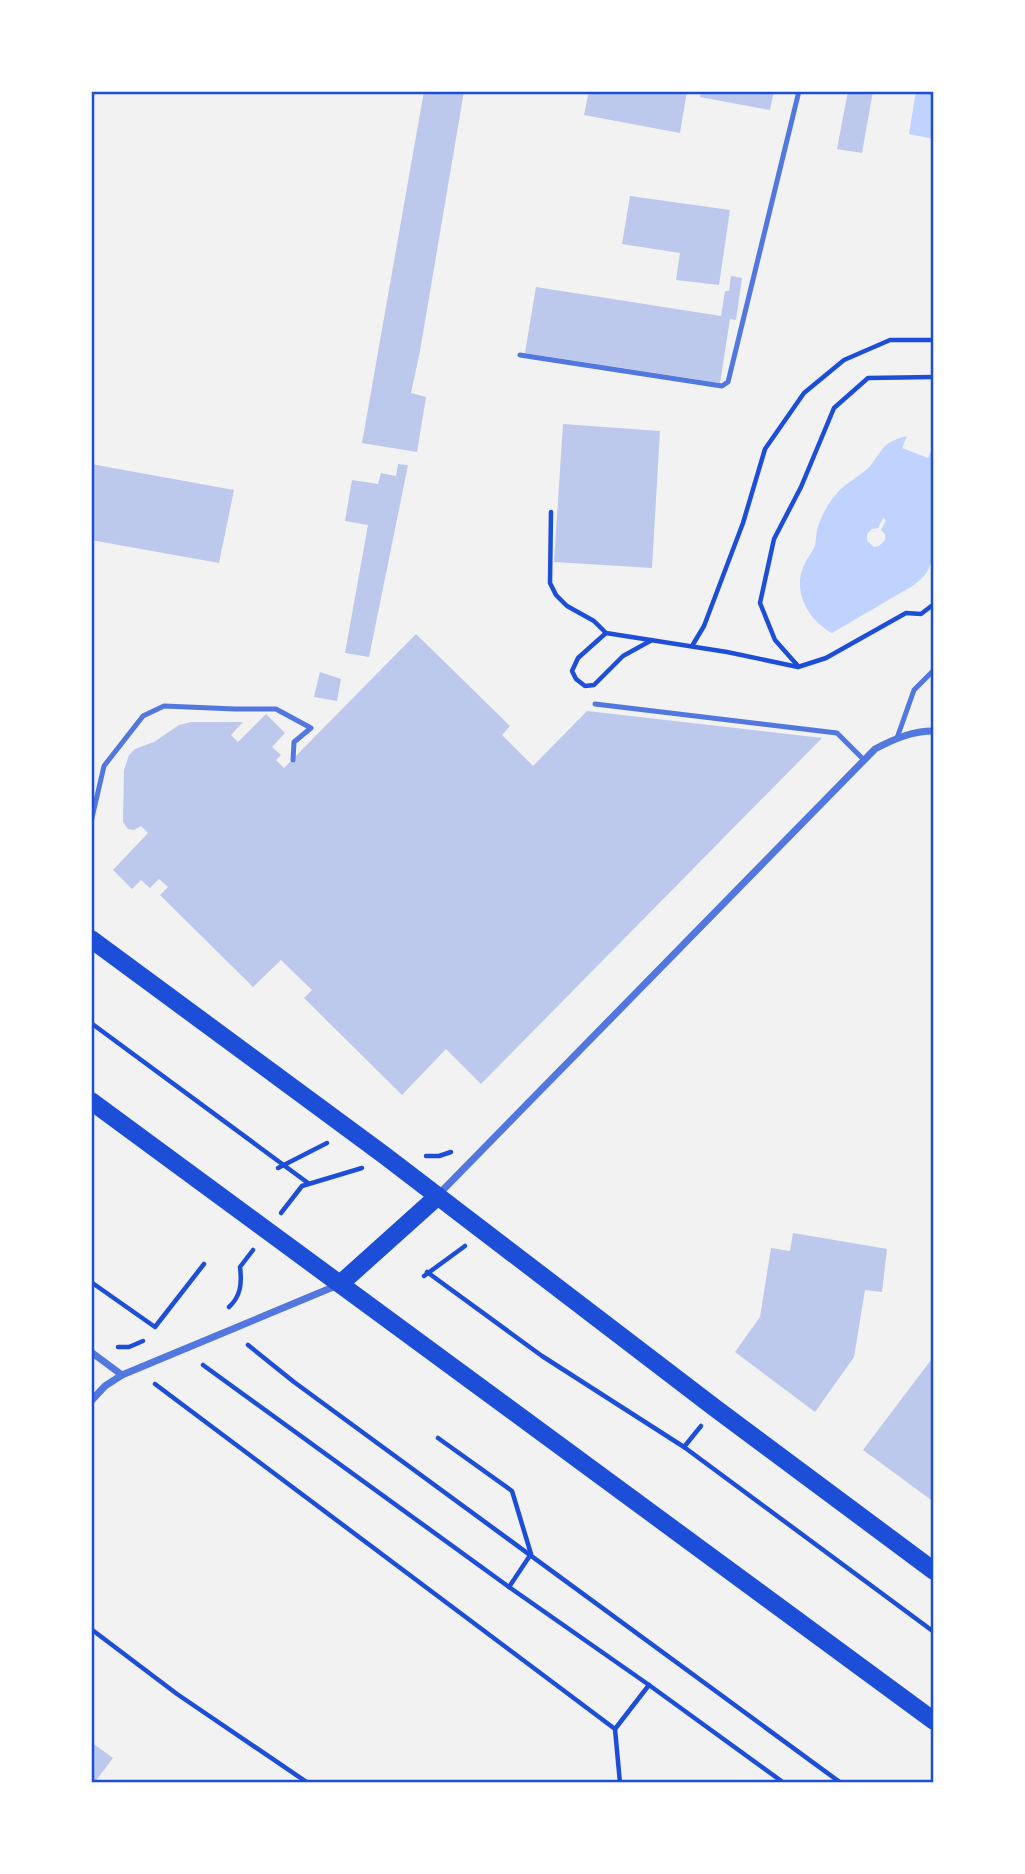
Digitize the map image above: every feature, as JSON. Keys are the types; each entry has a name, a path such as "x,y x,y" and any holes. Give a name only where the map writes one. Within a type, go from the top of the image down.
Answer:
{"main road":[{"path":"91,939 438,1196 539,1275 934,1571"},
{"path":"91,1101 934,1721"},
{"path":"340,1284 438,1196"}],"street":[{"path":"438,1196 875,749 897,738 920,731 934,731"},
{"path":"91,1401 122,1375 340,1284"},
{"path":"91,1352 122,1375"}],"lane":[{"path":"520,355 722,386 728,382 799,91"},
{"path":"897,738 914,690 934,670"},
{"path":"595,704 837,733 864,760"},
{"path":"91,822 104,766 143,716 164,706 276,709 311,728 294,742 293,760"}],"path":[{"path":"692,646 704,626 744,523 765,449 804,393 844,360 890,341 934,340"},
{"path":"798,667 775,640 760,603 774,540 801,487 834,408 869,378 934,377"},
{"path":"551,512 550,583 556,595 567,606 594,621 606,633 692,646 798,667 826,658 906,612 921,614 934,604"},
{"path":"606,633 578,658 572,671 576,679 585,686 594,685 623,656 652,640"},
{"path":"91,1023 280,1167 309,1184"},
{"path":"280,1167 333,1140"},
{"path":"302,1186 368,1166"},
{"path":"472,1242 426,1274 542,1356 684,1447 934,1632"},
{"path":"91,1282 155,1327 204,1264"},
{"path":"220,1312 235,1301 239,1293 242,1281 240,1267"},
{"path":"112,1346 129,1347 154,1337"},
{"path":"243,1341 310,1394 841,1783"},
{"path":"203,1365 784,1783"},
{"path":"155,1384 615,1728"},
{"path":"684,1447 706,1420"},
{"path":"438,1438 512,1491 531,1554"},
{"path":"509,1587 531,1554"},
{"path":"91,1629 177,1694 308,1783"},
{"path":"620,1783 615,1728 649,1685"}],"water":[{"path":"916,91 934,91 934,139 909,134"},
{"path":"907,436 902,448 928,458 933,447 934,450 935,528 929,568 914,585 832,633 811,614 800,589 802,570 815,546 819,525 825,510 842,488 869,468 885,446","holes":["883,518 886,520 881,530 885,534 885,540 874,547 867,541 867,534 878,528"]}],"building":[{"path":"424,91 464,91 411,393 426,397 417,452 362,443"},
{"path":"589,91 687,91 680,133 584,115"},
{"path":"701,91 774,91 770,110 700,97"},
{"path":"848,91 873,91 862,153 837,149"},
{"path":"630,196 730,210 719,285 676,280 680,253 622,244"},
{"path":"731,276 742,278 736,320 730,319 720,383 525,353 536,287 721,316 725,291 729,291"},
{"path":"563,424 660,431 652,568 554,562"},
{"path":"91,464 234,490 219,563 91,540"},
{"path":"398,464 408,465 369,657 345,653 368,525 345,521 352,480 378,484 381,473 396,476"},
{"path":"416,634 510,726 502,735 533,766 587,711 822,738 481,1084 446,1049 402,1095 304,998 312,990 281,960 253,987 160,895 168,887 159,879 150,888 141,880 132,889 113,870 148,833 141,826 134,830 128,829 123,822 124,770 129,755 135,749 154,742 179,725 191,722 243,722 231,735 238,742 266,714 285,733 272,747 281,755 276,760 284,768"},
{"path":"320,672 341,679 337,701 314,697"},
{"path":"793,1233 887,1249 882,1292 865,1290 854,1357 815,1412 735,1352 760,1317 771,1248 790,1251"},
{"path":"934,1356 934,1502 863,1450"},
{"path":"91,1742 113,1758 94,1783 91,1783"}]}
